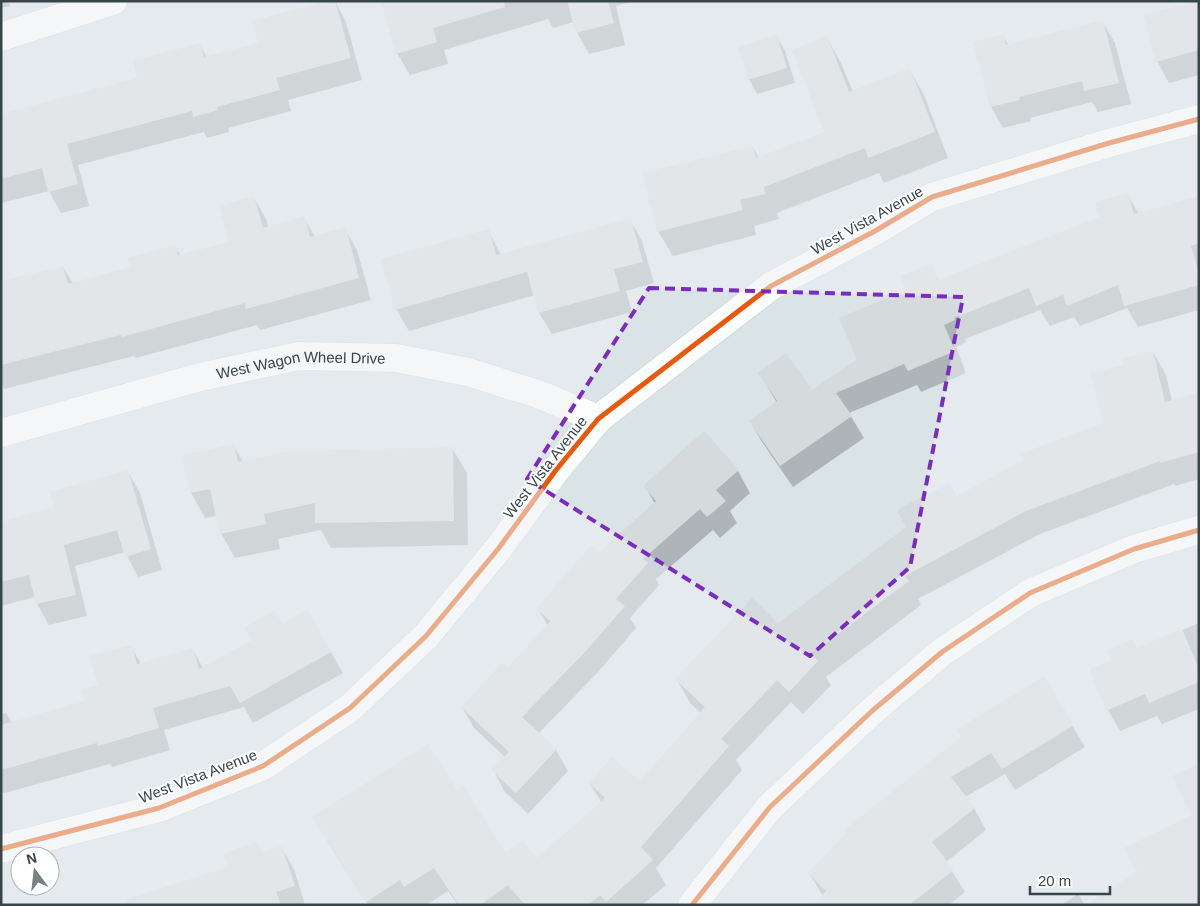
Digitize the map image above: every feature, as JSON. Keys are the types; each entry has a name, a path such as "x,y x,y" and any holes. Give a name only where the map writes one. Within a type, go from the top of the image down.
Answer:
{"street":[{"path":"1,37 113,1"},
{"name":"West Vista Avenue","path":"1,849 159,808 264,766 350,708 426,636 498,549 556,470 598,419 771,286 875,231 932,197 1109,142 1199,118"},
{"name":"West Wagon Wheel Drive","path":"1,432 200,377 299,356 396,358 468,372 538,394 598,419"},
{"path":"692,905 770,807 872,711 942,652 1030,593 1134,549 1199,530"}],"highlighted area":[{"path":"649,288 963,297 910,567 810,656 527,479"}],"shaded area":[{"path":"1,1 1199,1 1199,905 1,905"}],"building":[{"path":"326,1 335,1 351,58 276,78 280,90 217,107 218,110 193,117 192,111 67,144 78,184 48,192 42,168 1,179 1,114 137,78 133,61 200,43 204,57 258,43 252,21"},
{"path":"381,1 504,1 505,7 433,28 437,42 396,54"},
{"path":"567,1 608,1 614,23 576,33"},
{"path":"1199,1 1199,50 1156,62 1143,14"},
{"path":"1103,20 1119,83 1084,91 1082,81 1019,97 1020,100 990,107 973,42 1004,34 1006,45"},
{"path":"777,35 787,68 748,80 738,47"},
{"path":"827,36 849,92 910,68 935,132 868,158 865,148 764,187 765,194 740,200 743,210 657,232 642,173 753,146 756,158 824,132 792,50"},
{"path":"1128,193 1134,214 1199,196 1199,243 1191,246 1199,272 1199,285 1124,306 1118,285 1067,306 1063,295 1036,306 1029,288 954,318 955,320 944,325 955,351 908,371 904,364 836,393 852,416 780,466 749,421 777,401 758,373 786,353 812,390 857,360 839,318 906,290 900,276 931,264 938,280 1099,217 1095,202"},
{"path":"254,196 263,228 305,216 310,237 346,227 359,278 246,309 245,303 122,337 121,335 1,365 1,281 63,266 68,284 131,267 128,258 176,245 178,255 229,242 219,206"},
{"path":"631,218 643,262 614,269 620,291 538,313 527,272 395,310 381,259 489,229 496,255"},
{"path":"1153,351 1165,402 1199,392 1199,452 1160,463 1160,461 1026,511 905,576 909,581 811,654 818,661 789,692 777,680 721,739 729,746 641,847 653,860 606,902 600,895 588,905 525,905 508,885 480,905 459,905 434,868 404,887 400,880 366,902 312,817 428,744 457,789 463,785 506,853 522,840 537,858 605,798 589,783 612,757 640,781 705,707 675,679 752,598 778,623 906,527 897,510 950,483 957,496 1022,461 1020,454 1103,423 1090,373 1124,365 1122,358"},
{"path":"704,431 739,470 716,490 726,501 707,517 700,509 643,559 648,563 616,599 625,606 586,651 522,717 557,749 516,793 491,770 509,752 461,707 502,663 508,667 551,621 536,609 591,545 600,553 616,535 656,501 643,486"},
{"path":"234,444 238,462 291,451 453,447 454,521 315,523 315,503 264,514 266,524 220,534 210,489 190,493 181,456"},
{"path":"128,470 151,549 125,557 117,530 64,545 76,595 36,604 29,575 1,582 1,522 54,507 50,492"},
{"path":"307,609 331,652 240,703 230,686 153,708 159,728 98,746 97,743 1,770 1,725 85,701 82,690 98,685 89,656 132,645 137,664 193,648 199,669 252,640 244,628 274,610 283,624"},
{"path":"1182,629 1199,669 1199,682 1149,703 1145,694 1106,711 1089,669 1111,660 1107,650 1133,639 1137,648"},
{"path":"1044,676 1074,725 1002,769 991,753 951,777 975,808 932,842 954,870 909,905 813,905 826,891 808,873 846,833 844,830 961,737 956,730"},
{"path":"1199,764 1199,905 1086,905 1137,871 1124,848 1191,815 1172,776"},
{"path":"257,842 261,852 282,846 295,886 276,892 281,905 125,905 125,900 228,867 224,853"}],"cycle path":[{"path":"1,849 159,808 263,766 350,708 426,636 498,549 556,470 598,419 771,286 875,231 932,197 1109,143 1199,119"},
{"path":"692,905 770,807 872,711 942,652 1030,593 1134,549 1199,530"}]}
